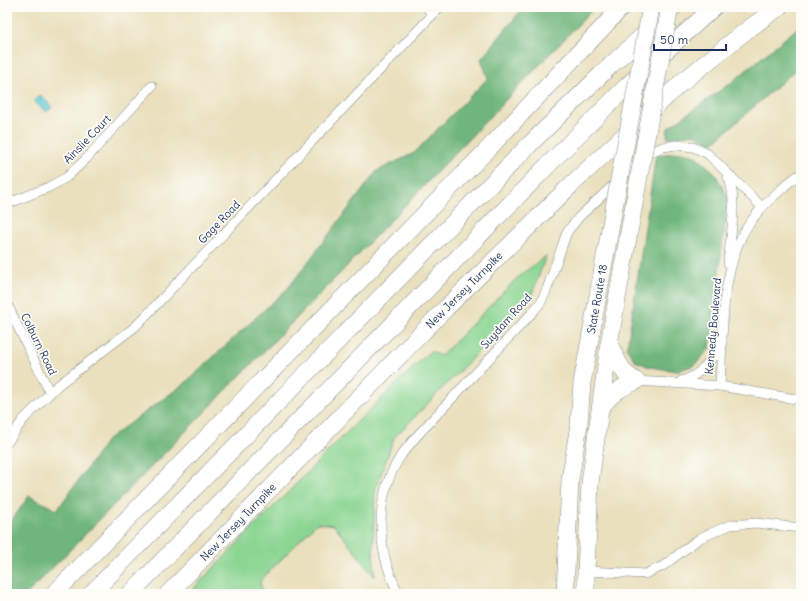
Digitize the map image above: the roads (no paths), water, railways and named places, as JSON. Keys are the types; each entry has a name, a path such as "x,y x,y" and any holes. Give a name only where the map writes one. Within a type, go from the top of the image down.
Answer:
{"highway":[{"path":"54,594 490,147 622,7"},
{"name":"State Route 18","path":"565,594 570,480 579,424 582,383 651,7"},
{"name":"State Route 18","path":"586,594 590,483 609,344 670,7"},
{"path":"91,594 530,144 610,65 674,7"},
{"path":"130,594 556,156 628,85 714,7"},
{"name":"New Jersey Turnpike","path":"168,594 446,308 576,180 680,83 747,30 779,7"},
{"path":"609,344 625,373 636,381"},
{"path":"601,407 610,396 622,387 636,381"}],"street":[{"path":"426,7 433,14"},
{"name":"Gage Road","path":"7,443 23,420 50,393 136,326 440,7"},
{"name":"Ainslie Court","path":"7,204 49,187 66,177 86,159 152,86"},
{"name":"Suydam Road","path":"399,594 382,547 380,527 385,489 392,472 402,455 415,438 541,302 567,232 579,217 648,154 663,147 677,145 694,147 708,154 762,207"},
{"path":"722,167 731,182 733,202 725,295"},
{"name":"Kennedy Boulevard","path":"720,386 725,295 730,267 741,237 762,207 794,177 801,174"},
{"name":"Colburn Road","path":"7,304 50,393"},
{"path":"674,382 690,378 701,371 715,354 723,338"},
{"path":"636,381 674,382 720,386 801,400"},
{"path":"586,571 645,574 663,566 700,538 730,525 756,523 801,528"}],"water":[{"path":"40,95 52,106 50,110 46,112 34,101"}]}
